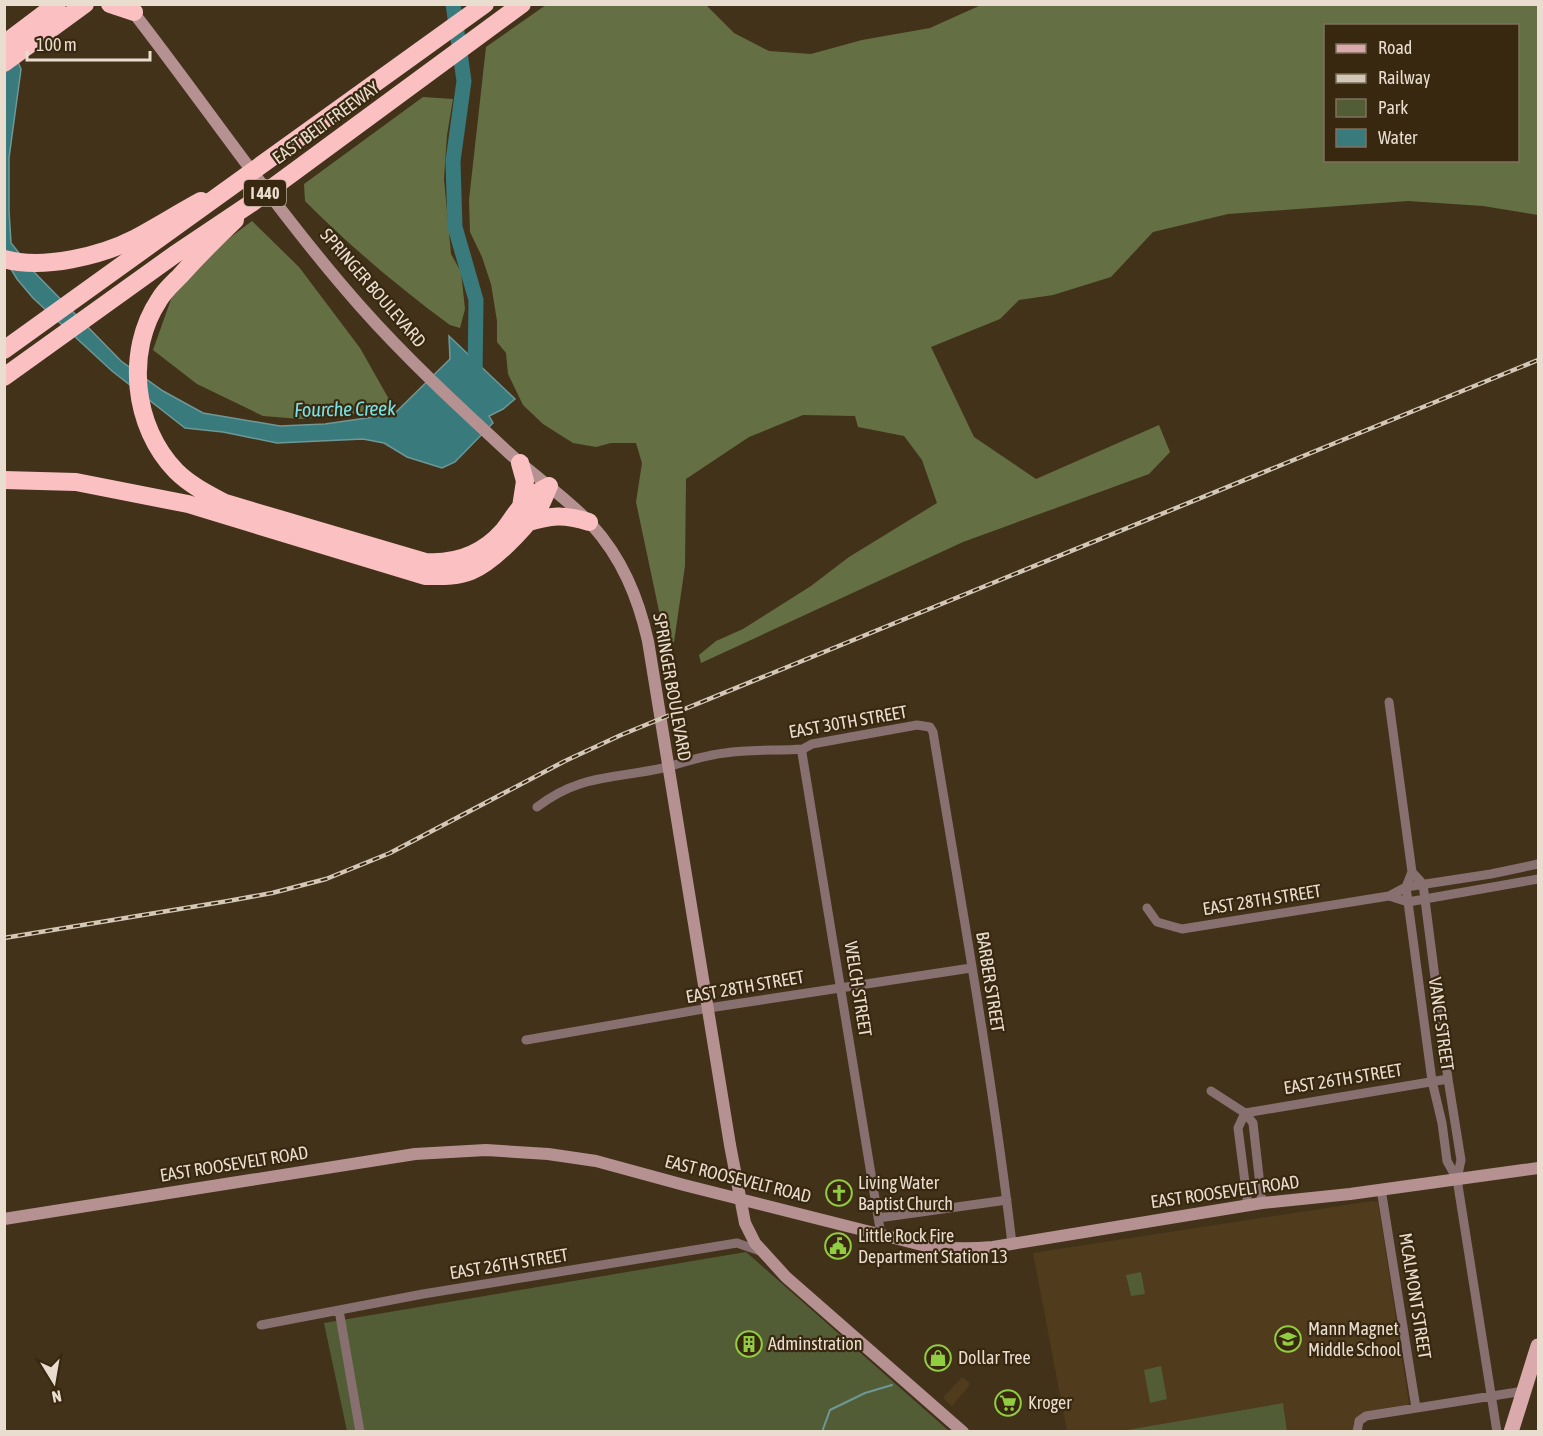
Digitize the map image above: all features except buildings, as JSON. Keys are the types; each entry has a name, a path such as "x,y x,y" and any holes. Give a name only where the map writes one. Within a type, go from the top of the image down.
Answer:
{"highway":[{"path":"110,4 131,8"},
{"name":"EAST BELT FREEWAY","path":"4,350 485,4"},
{"name":"EAST BELT FREEWAY","path":"4,377 253,201 522,4"},
{"path":"4,44 54,14 86,5"},
{"path":"4,63 54,14"},
{"path":"4,259 42,264 101,251 134,239 240,182"},
{"path":"253,201 159,299 144,329 138,354 138,390 144,415 156,446 176,470 195,487 225,503 424,562 468,565"},
{"path":"4,480 76,482 188,504 425,576 449,576 468,565 498,553 524,515 525,481 516,459"},
{"path":"524,515 537,511 549,486"},
{"path":"524,515 569,516 589,522"}],"main road":[{"name":"SPRINGER BOULEVARD","path":"131,8 338,281 396,345 516,459 589,522 620,564 636,596 648,641 745,1223 762,1252 786,1277 963,1431"},
{"name":"EAST ROOSEVELT ROAD","path":"4,1219 383,1158 475,1150 513,1151 583,1159 943,1249 982,1248 1262,1203 1536,1168"},
{"path":"1511,1431 1539,1346"}],"street":[{"name":"VANCE STREET","path":"1389,702 1412,872 1406,887 1432,1081 1442,1123 1447,1161 1457,1179 1497,1431"},
{"name":"EAST 30TH STREET","path":"537,807 560,791 596,779 669,766 723,753 803,749 812,744 917,725 930,728"},
{"name":"BARBER STREET","path":"930,728 933,732 1005,1178 1012,1244"},
{"name":"WELCH STREET","path":"803,749 881,1234"},
{"name":"EAST 28TH STREET","path":"1147,908 1157,922 1182,929 1389,896 1406,887 1539,864"},
{"name":"VANCE STREET","path":"1412,872 1422,884 1425,899 1448,1079 1461,1160 1457,1179"},
{"name":"EAST 28TH STREET","path":"1389,896 1408,902 1539,879"},
{"name":"EAST 28TH STREET","path":"526,1040 709,1008 971,968"},
{"name":"EAST 26TH STREET","path":"1245,1113 1448,1079"},
{"path":"1211,1091 1245,1113 1253,1123 1262,1203"},
{"path":"1245,1113 1238,1128 1248,1206"},
{"name":"MCALMONT STREET","path":"1381,1189 1419,1408"},
{"path":"878,1218 1007,1200"},
{"name":"EAST 26TH STREET","path":"261,1325 423,1294 737,1243 762,1252"},
{"path":"339,1310 360,1431"},
{"path":"1356,1431 1359,1421 1366,1416 1524,1391"}],"shaded area":[{"path":"1372,1201 1378,1202 1409,1404 1358,1417 1353,1423 1354,1431 1287,1431 1283,1403 1121,1431 1067,1431 1033,1253"},
{"path":"962,1377 969,1382 969,1386 952,1406 943,1398"}],"green space":[{"path":"546,5 706,5 734,33 769,51 811,54 862,40 930,28 981,5 1538,5 1538,215 1483,206 1408,201 1228,214 1153,232 1111,277 1053,295 1019,300 1000,319 931,347 974,437 1036,479 1159,425 1170,452 1149,474 963,542 701,663 699,655 716,641 743,629 811,586 849,557 937,503 922,460 904,436 858,427 855,416 803,415 749,437 686,479 685,566 674,642 666,644 636,502 642,463 636,443 611,443 596,447 573,443 543,424 523,405 508,374 506,353 497,342 497,321 491,284 470,232 469,200 486,47"},
{"path":"423,97 453,99 447,135 444,179 451,254 461,272 465,309 460,328 450,325 393,281 305,201 304,184"},
{"path":"252,221 299,267 360,348 390,401 377,410 341,416 300,419 263,416 197,384 153,350 175,288 212,251"},
{"path":"746,1252 949,1431 347,1431 324,1323"},
{"path":"1141,1272 1145,1294 1131,1296 1126,1275"},
{"path":"1161,1366 1167,1399 1150,1403 1144,1370"},
{"path":"1283,1403 1287,1431 1121,1431"}],"water":[{"path":"4,30 21,69 9,158 11,243 35,273 121,361 163,391 203,413 280,426 325,424 394,414 450,359 449,336 515,399 503,409 489,416 493,423 455,462 442,468 407,457 384,443 363,439 277,443 223,432 185,428 112,371 33,298 17,279 5,259"}],"waterway":[{"name":"Fourche Creek","path":"453,4 464,81 453,161 455,227 476,300 475,376 471,379"},
{"path":"822,1432 830,1410 865,1393 892,1385"}],"railway":[{"path":"4,938 272,893 326,879 390,853 565,761 621,735 1538,360"}],"place":[{"name":"Living Water Baptist Church","path":"839,1193"},
{"name":"Little Rock Fire Department Station 13","path":"838,1246"},
{"name":"Mann Magnet Middle School","path":"1288,1339"},
{"name":"Adminstration","path":"749,1344"},
{"name":"Dollar Tree","path":"938,1358"},
{"name":"Kroger","path":"1008,1403"}]}
